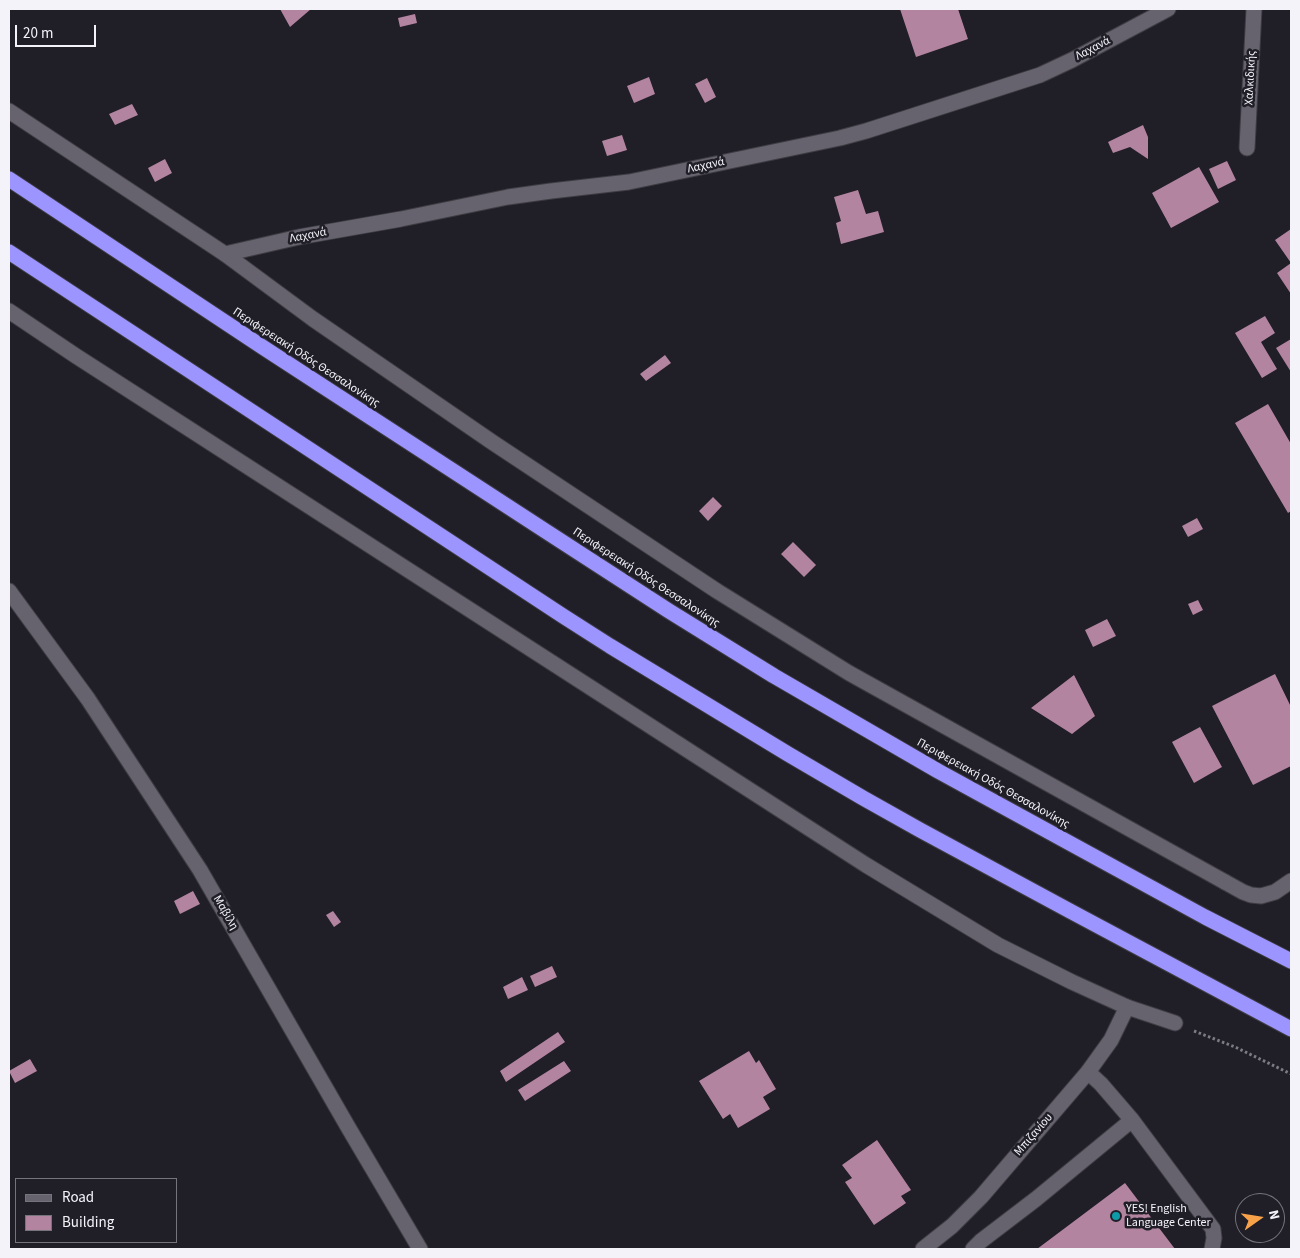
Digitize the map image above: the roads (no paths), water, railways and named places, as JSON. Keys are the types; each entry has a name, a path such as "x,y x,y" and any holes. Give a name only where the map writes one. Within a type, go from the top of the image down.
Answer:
{"highway":[{"name":"Περιφερειακή Οδός Θεσσαλονίκης","path":"9,179 464,478 730,649 827,708 938,771 1205,918 1291,961"},
{"path":"9,252 579,626 788,754 862,798 1070,912 1291,1028"}],"street":[{"name":"Λαχανά","path":"225,254 508,197 629,182 840,138 1040,75 1168,9"},
{"name":"Χαλκιδικής","path":"1247,148 1254,9"},
{"path":"9,111 225,254 313,319 484,437 717,591 849,673 1247,894 1262,896 1275,892 1291,881"},
{"path":"9,310 109,377 849,854 998,945 1127,1007 1175,1023"},
{"name":"Μαβίλη","path":"9,591 88,699 200,870 420,1249"},
{"name":"Μπιζανίου","path":"926,1249 981,1197 1088,1072 1111,1040 1127,1007"},
{"path":"1088,1072 1132,1120 1212,1229 1214,1238 1212,1249"},
{"path":"973,1249 1132,1120"}],"place":[{"name":"YES! English Language Center","path":"1116,1216"}]}
